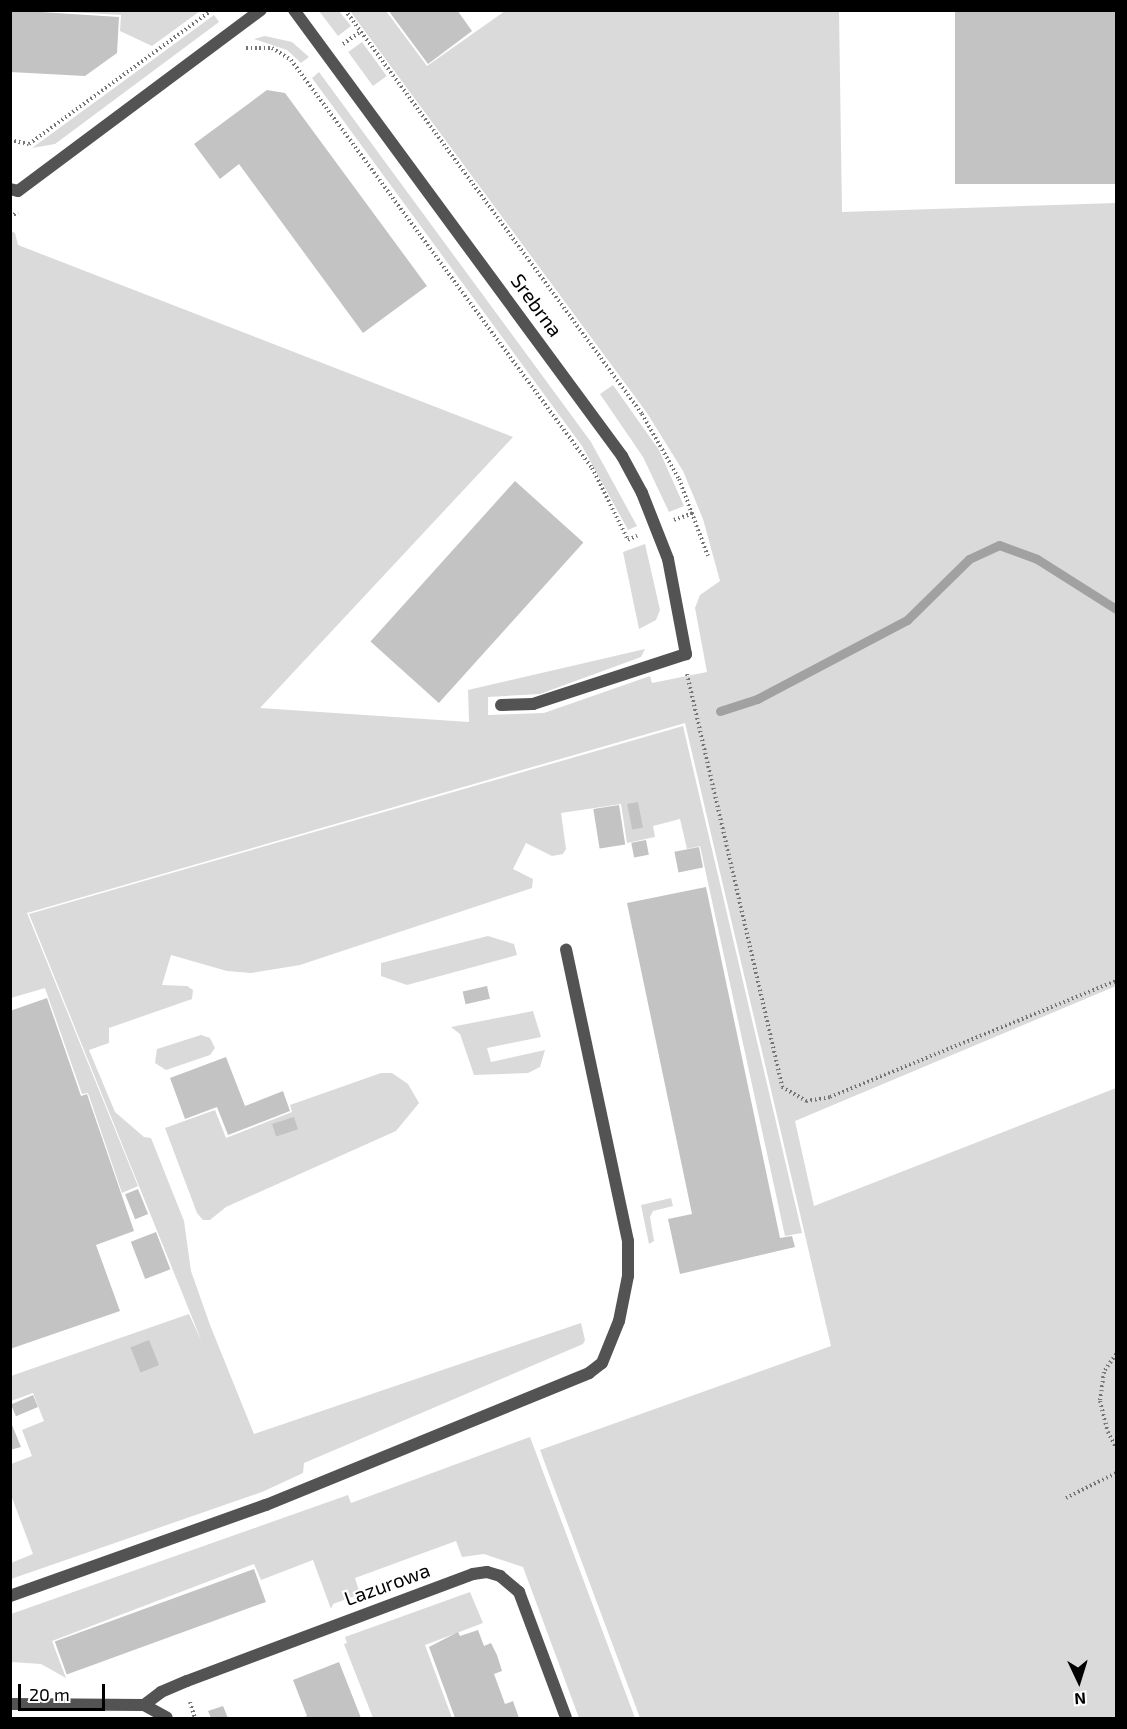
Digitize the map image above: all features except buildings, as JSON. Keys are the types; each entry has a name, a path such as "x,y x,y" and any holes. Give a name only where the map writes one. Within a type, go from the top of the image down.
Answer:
{"street":[{"path":"10,189 18,191 261,10"},
{"name":"Srebrna","path":"294,10 607,433 658,527 673,579 686,654"},
{"path":"501,705 534,704 686,654"},
{"path":"10,1596 266,1505 588,1373 602,1362 619,1321 628,1276 628,1241 566,950"},
{"name":"Lazurowa","path":"144,1706 187,1681 472,1574 487,1572 500,1576 519,1593 566,1719"},
{"path":"10,1704 144,1706 167,1719"}],"path":[{"path":"10,140 29,144 212,10"},
{"path":"345,10 642,414 679,479 708,556"},
{"path":"238,51 272,48 291,60 592,468 628,540 693,513"},
{"path":"10,217 20,210"},
{"path":"686,654 690,695 782,1087 806,1101 830,1097 1116,981"},
{"path":"1116,1354 1104,1372 1100,1401 1108,1432 1116,1448"},
{"path":"1066,1498 1116,1473"}],"shaded area":[{"path":"200,10 152,46 120,31 121,15 53,11"},
{"path":"319,11 339,11 351,26 338,36"},
{"path":"350,11 386,11 427,66 505,11 839,11 842,212 1116,203 1116,986 795,1121 814,1206 1116,1088 1116,1718 640,1718 540,1450 831,1346 685,723 27,913 138,1186 122,1193 88,1093 82,1094 45,988 11,998 11,231 15,233 18,245 513,437 260,708 469,722 468,690 645,649 641,657 540,694 488,697 488,715 544,713 650,676 652,683 707,672 695,608 700,595 720,581 703,519 683,471 647,413"},
{"path":"214,15 219,22 55,144 32,148"},
{"path":"265,36 292,42 309,57 301,63 287,50 254,39"},
{"path":"362,42 387,76 373,86 348,52"},
{"path":"319,72 591,442 637,526 628,530 582,446 312,78"},
{"path":"613,385 659,450 684,506 669,512 643,457 600,394"},
{"path":"645,544 660,610 656,620 639,629 623,552"},
{"path":"683,726 802,1233 785,1236 700,846 687,849 680,819 653,826 655,837 627,843 621,804 561,813 566,849 563,854 552,856 526,843 513,869 533,879 532,888 300,965 251,973 227,971 171,955 162,985 187,986 193,990 192,999 109,1028 109,1043 89,1050 115,1112 144,1137 151,1138 184,1221 191,1271 254,1434 581,1323 585,1340 583,1344 304,1463 303,1473 262,1492 11,1579 11,1563 33,1554 11,1495 11,1464 32,1456 22,1430 44,1421 33,1393 11,1401 11,1376 189,1314 202,1342 29,914"},
{"path":"488,936 514,944 517,955 407,985 381,976 381,963"},
{"path":"533,1011 541,1037 487,1048 491,1062 545,1050 540,1067 528,1073 474,1075 460,1034 451,1027"},
{"path":"201,1035 210,1038 215,1048 210,1055 166,1070 155,1063 157,1049"},
{"path":"381,1073 392,1073 408,1084 419,1103 396,1131 226,1207 210,1220 203,1220 197,1213 165,1128 215,1110 226,1138 292,1112 290,1105"},
{"path":"671,1198 673,1206 653,1211 650,1217 654,1241 649,1244 641,1205"},
{"path":"530,1437 635,1718 579,1718 523,1567 484,1554 462,1557 456,1541 355,1578 360,1594 333,1604 331,1609 313,1560 261,1580 254,1564 52,1641 66,1678 41,1664 11,1662 11,1614 348,1495 351,1503"},
{"path":"470,1592 483,1623 425,1645 452,1718 373,1718 344,1644 347,1643 345,1637"}],"waterway":[{"path":"720,711 757,699 907,620 969,559 999,545 1037,559 1116,609"}]}
